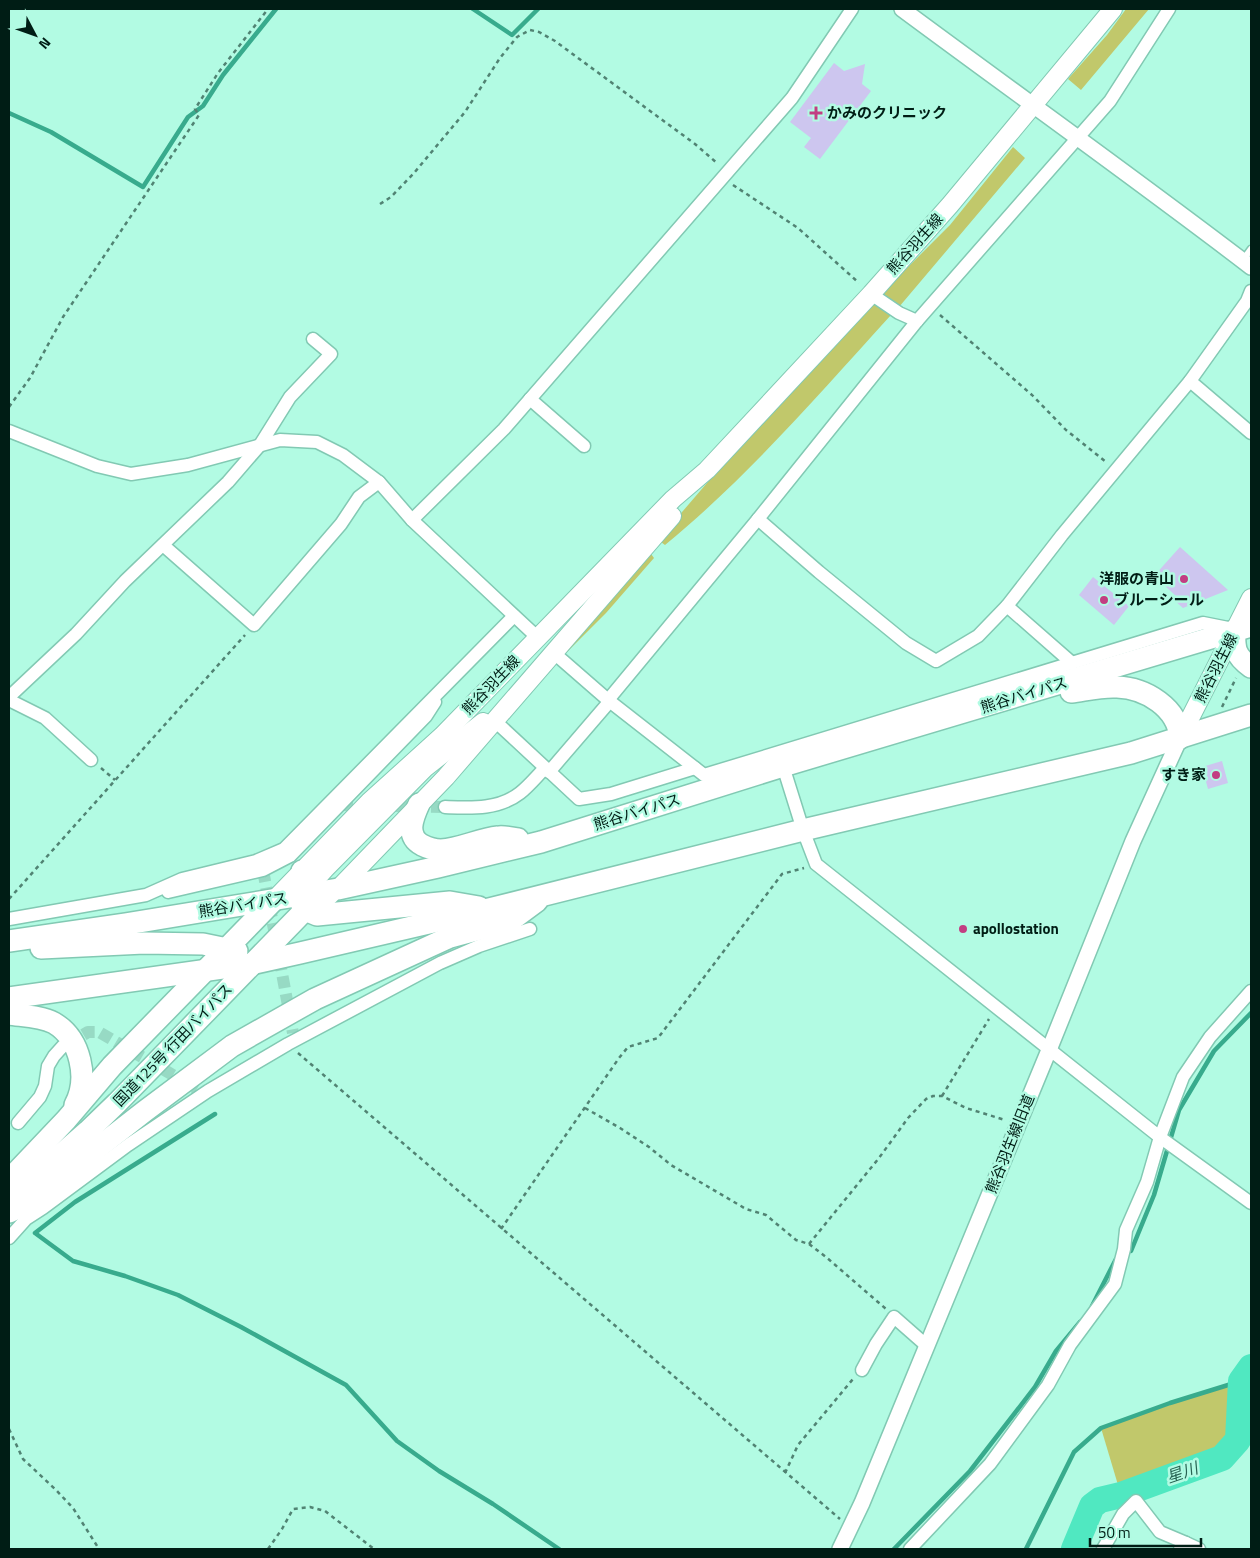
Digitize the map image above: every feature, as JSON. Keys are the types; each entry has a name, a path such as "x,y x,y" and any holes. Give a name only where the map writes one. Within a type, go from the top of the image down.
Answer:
{"highway":[{"path":"1243,628 1235,647 1246,669"},
{"name":"熊谷バイパス","path":"338,889 541,842 783,766 1002,702 1243,628"},
{"path":"1002,702 1104,687 1135,690 1147,694 1167,709 1177,721 1180,738"},
{"path":"9,998 251,964 489,909 803,830 1121,755 1251,715"},
{"path":"419,804 413,817 412,829 414,837 419,843 428,848 440,850 499,837 541,842"},
{"path":"302,871 303,902 317,915 450,902 489,909"},
{"name":"国道125号 行田バイパス","path":"9,1201 112,1109 251,964 303,902 338,889"},
{"path":"9,1212 27,1203 232,1046 314,1000 441,940 510,921 545,895"},
{"name":"熊谷バイパス","path":"9,941 274,900 303,902"},
{"name":"国道125号 行田バイパス","path":"9,1180 66,1120 112,1066 274,900"},
{"path":"9,945 45,949 144,943 203,944 237,950 251,964"},
{"path":"9,1014 38,1018 54,1024 66,1034 80,1055 82,1084 78,1098 66,1120"}],"main road":[{"name":"熊谷羽生線","path":"338,889 516,698 680,506 707,470 871,294 950,205 1113,9"},
{"name":"熊谷羽生線","path":"274,900 369,802 442,736 673,499 707,470"},
{"name":"熊谷羽生線","path":"1180,738 1243,628 1251,598"},
{"path":"303,902 425,768 516,698"}],"street":[{"path":"412,520 504,429 792,98 852,9"},
{"path":"902,9 1032,106 1248,259"},
{"path":"445,807 478,808 502,804 520,793 547,770 609,701 917,321 1110,101 1169,9"},
{"path":"758,519 906,643 936,661 978,636 1007,606 1114,470 1174,402 1247,301 1251,291"},
{"path":"871,294 899,313 917,321"},
{"path":"91,760 45,718 9,699 76,634 125,581 228,482 260,444 290,397 331,354 313,339"},
{"path":"1190,381 1251,433"},
{"path":"530,399 584,446"},
{"path":"9,431 97,466 131,474 188,466 260,444 280,440 316,442 343,455 379,482 412,520 537,637"},
{"path":"163,545 254,625 341,524 359,497 379,482"},
{"path":"1007,606 1072,663"},
{"path":"9,919 170,892 262,870 290,856 426,716 449,680 514,616"},
{"path":"554,653 609,701 704,775 1203,623 1243,628"},
{"path":"495,721 579,799 610,794 695,768"},
{"name":"熊谷羽生線旧道","path":"840,1549 927,1346 1133,841 1180,738"},
{"path":"783,766 816,864 1160,1137 1251,1203"},
{"path":"9,1238 26,1219 128,1145 208,1091 288,1044 391,988 479,946 530,929"},
{"path":"43,1208 132,1133 197,1089 378,986 391,988"},
{"path":"910,1549 990,1464 1048,1385 1070,1345 1115,1284 1124,1249 1126,1230 1147,1182 1160,1137 1183,1076 1210,1038 1251,991"},
{"path":"18,1123 40,1098 45,1086 48,1066 63,1046"},
{"path":"862,1370 894,1317 927,1346"},
{"path":"1104,1549 1123,1514 1136,1501 1160,1532 1183,1546 1199,1549"}],"path":[{"path":"9,407 30,378 63,317 199,115 195,109 218,73 268,9"},
{"path":"380,204 391,197 414,173 465,112 500,58 517,37 530,30 539,32 555,41 694,144 724,175 798,228 871,294"},
{"path":"930,306 1032,395 1066,430 1114,470"},
{"path":"9,898 254,625"},
{"path":"1221,711 1222,704 1246,669"},
{"path":"91,760 114,780"},
{"path":"502,1229 628,1047 658,1038 782,874 816,864"},
{"path":"942,1096 997,1007"},
{"path":"288,1044 850,1528"},
{"path":"809,1244 879,1158 908,1118 926,1099 933,1096 942,1096 975,1111 1019,1123"},
{"path":"584,1108 620,1128 649,1147 671,1165 746,1208 766,1215 796,1240 809,1244 826,1257 894,1317"},
{"path":"786,1472 798,1445 862,1370"},
{"path":"9,1429 23,1460 74,1508 99,1549"},
{"path":"268,1549 293,1509 310,1507 325,1511 374,1549"}],"green space":[{"path":"1126,9 1149,9 1081,90 1068,79 1107,35"},
{"path":"1013,147 1025,158 899,307 883,295 883,292 950,225"},
{"path":"874,303 891,315 837,375 754,463 696,519 665,545 658,540 713,476"},
{"path":"648,550 654,558 606,613 564,655 564,648"},
{"path":"1241,1381 1238,1440 1222,1458 1121,1495 1101,1428"}],"building":[{"path":"834,63 844,71 865,64 862,84 871,91 820,159 804,147 811,138 790,122"},
{"path":"1180,547 1228,590 1183,608 1173,599 1176,596 1154,576"},
{"name":"ブルーシール","path":"1093,577 1129,606 1114,625 1079,595"},
{"path":"1222,761 1228,783 1208,789 1202,767"}],"waterway":[{"path":"9,113 51,132 143,187 188,117 203,106 223,75 276,9"},
{"path":"473,9 512,35 538,9"},
{"path":"1126,1250 1131,1251 1154,1195 1179,1110 1214,1051 1251,1013"},
{"path":"215,1114 75,1202 35,1233 73,1261 125,1276 178,1295 241,1327 346,1385 397,1441 439,1471 493,1504 559,1549"},
{"path":"1092,1306 1116,1259"},
{"path":"894,1549 970,1471 1035,1387 1056,1351 1080,1322"},
{"name":"星川","path":"1074,1549 1092,1506 1100,1500 1121,1495 1222,1458 1238,1440 1241,1381 1251,1367"},
{"path":"1026,1549 1074,1452 1101,1428 1170,1403 1241,1381"}],"tunnel":[{"path":"341,805 445,807"},
{"path":"263,870 293,1033"},
{"path":"68,1044 88,1032 99,1032 197,1089"}],"place":[{"name":"かみのクリニック","path":"816,113"},
{"name":"洋服の青山","path":"1184,579"},
{"name":"ブルーシール","path":"1104,600"},
{"name":"すき家","path":"1216,775"},
{"name":"apollostation","path":"963,929"}]}
